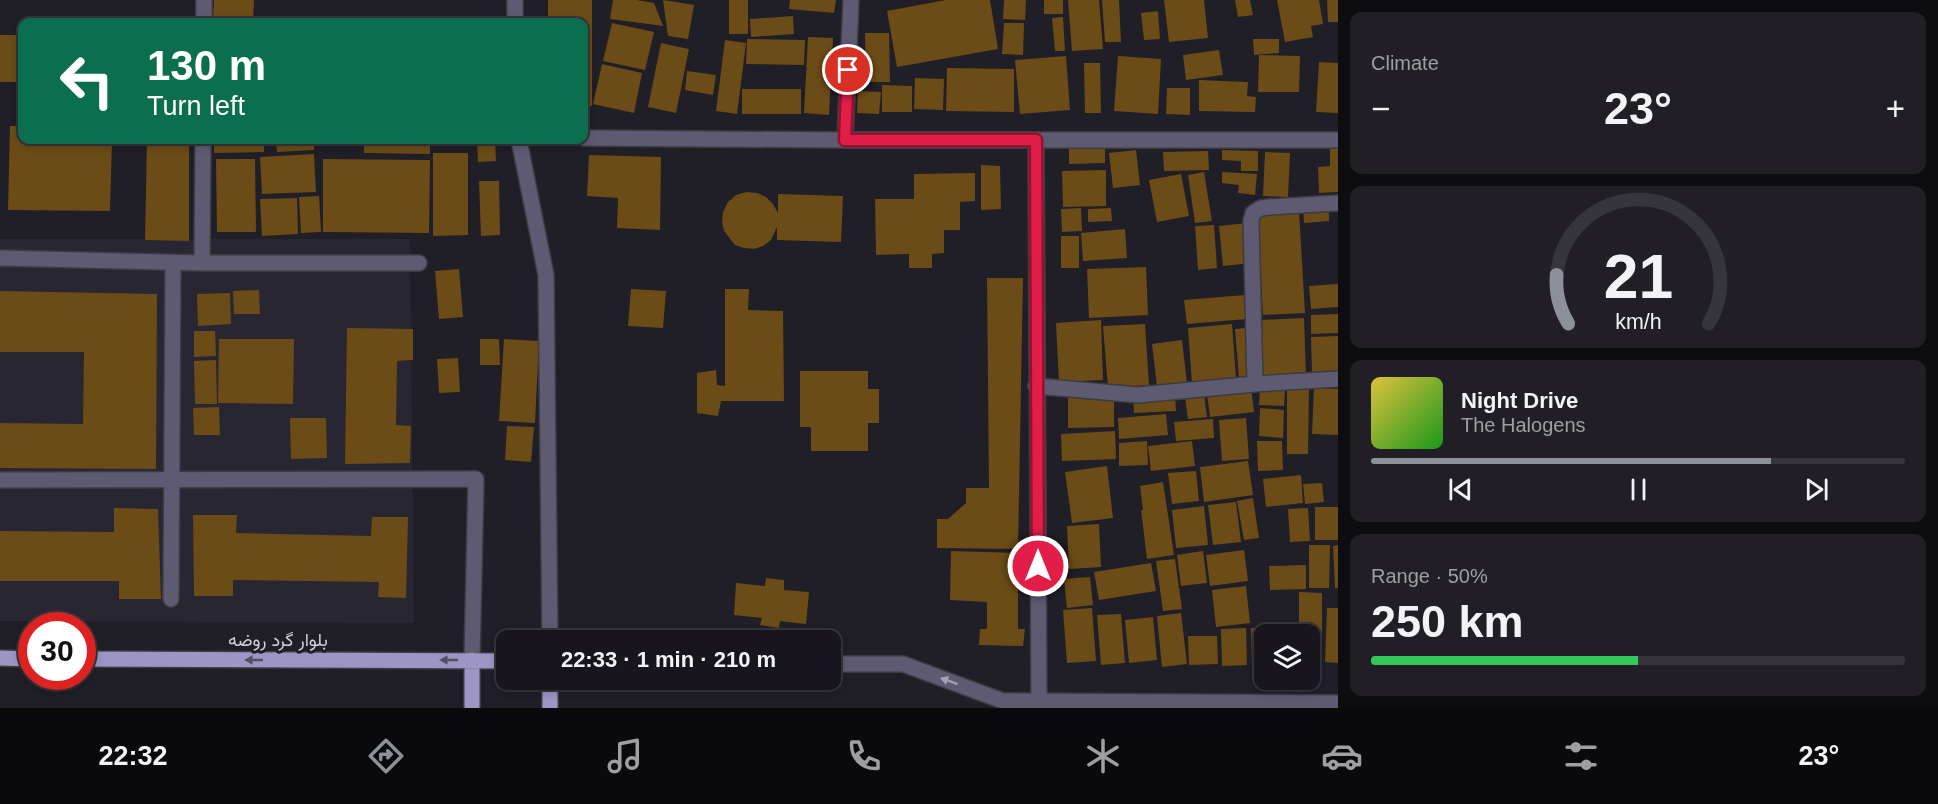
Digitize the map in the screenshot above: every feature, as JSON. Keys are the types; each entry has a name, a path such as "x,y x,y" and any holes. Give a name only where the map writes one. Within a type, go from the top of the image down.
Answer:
{"main road":[{"path":"0,658 18,659"},
{"name":"بلوار گرد روضه","path":"96,659 496,661"},
{"path":"472,660 472,708"},
{"path":"550,690 550,708"}],"street":[{"path":"204,0 204,18"},
{"path":"515,0 515,18"},
{"path":"845,140 851,0"},
{"path":"588,138 1338,140"},
{"path":"1036,140 1039,705"},
{"path":"202,262 203,144"},
{"path":"520,144 546,274 550,630"},
{"path":"1255,384 1251,221 1253,213 1261,208 1269,207 1338,203"},
{"path":"0,258 173,262 419,263"},
{"path":"171,599 173,262"},
{"path":"1036,386 1138,395 1338,379"},
{"path":"0,480 476,479 472,660"},
{"path":"841,664 903,664 1004,701 1039,705 1338,703"},
{"path":"988,708 1004,701"}],"shaded area":[{"path":"0,239 410,239 414,623 96,621 96,612 18,612 18,621 0,621"}],"building":[{"path":"214,0 254,0 253,18 213,18"},
{"path":"548,0 592,0 592,106 588,106 588,18 548,18"},
{"path":"613,0 654,3 663,26 610,19"},
{"path":"663,0 694,5 688,39 668,36"},
{"path":"729,0 748,0 748,34 729,34"},
{"path":"790,0 836,0 834,13 789,9"},
{"path":"946,0 990,0 998,49 897,67 887,11"},
{"path":"1004,0 1026,0 1025,20 1003,19"},
{"path":"1044,0 1063,0 1063,14 1044,14"},
{"path":"1068,0 1099,0 1103,49 1072,51"},
{"path":"1102,0 1119,0 1121,42 1105,42"},
{"path":"1164,0 1204,0 1208,38 1169,42"},
{"path":"1235,0 1250,0 1253,15 1238,17"},
{"path":"1277,0 1319,0 1323,24 1311,26 1313,37 1285,42"},
{"path":"1327,0 1338,0 1338,22 1328,22"},
{"path":"1158,11 1160,39 1144,40 1141,13"},
{"path":"793,16 794,34 751,37 750,19"},
{"path":"1063,17 1065,51 1055,51 1052,18"},
{"path":"612,23 654,32 645,70 603,61"},
{"path":"1004,23 1024,23 1023,55 1002,54"},
{"path":"865,33 889,33 890,82 866,82"},
{"path":"0,35 18,35 18,82 0,82"},
{"path":"808,37 833,38 829,115 804,113"},
{"path":"747,39 805,40 804,65 746,64"},
{"path":"1253,39 1279,39 1279,53 1254,55"},
{"path":"725,40 746,43 737,114 716,111"},
{"path":"661,43 689,49 676,113 648,107"},
{"path":"1219,50 1223,75 1186,80 1183,55"},
{"path":"1259,55 1300,56 1299,92 1258,92"},
{"path":"1066,56 1070,110 1020,114 1015,60"},
{"path":"1118,56 1161,59 1158,114 1114,111"},
{"path":"1319,62 1338,63 1338,113 1316,112"},
{"path":"1084,63 1100,63 1101,113 1085,113"},
{"path":"602,64 642,73 634,113 593,104"},
{"path":"947,68 1014,69 1014,112 946,111"},
{"path":"687,71 716,75 713,95 685,90"},
{"path":"915,78 944,79 943,110 914,109"},
{"path":"1199,80 1248,82 1247,96 1256,97 1255,112 1199,111"},
{"path":"882,85 912,86 912,112 882,112"},
{"path":"1167,88 1190,88 1190,115 1166,114"},
{"path":"742,89 801,89 801,114 742,114"},
{"path":"858,91 881,92 879,114 857,113"},
{"path":"10,126 18,126 18,144 112,144 110,211 8,210"},
{"path":"147,144 189,144 189,241 145,240"},
{"path":"214,144 264,144 264,152 214,153"},
{"path":"276,144 314,144 314,150 277,152"},
{"path":"364,144 430,144 430,154 364,153"},
{"path":"477,144 495,144 496,161 478,162"},
{"path":"1105,147 1105,163 1069,164 1069,148"},
{"path":"1330,149 1338,149 1338,192 1319,193 1318,167 1330,166"},
{"path":"1136,150 1140,185 1113,188 1109,153"},
{"path":"1222,150 1258,151 1258,171 1241,171 1241,161 1222,160"},
{"path":"1208,151 1209,170 1164,171 1163,152"},
{"path":"1265,152 1290,153 1288,197 1263,196"},
{"path":"433,153 468,153 468,235 433,236"},
{"path":"314,154 316,192 262,194 260,157"},
{"path":"589,155 661,157 660,230 617,228 618,198 587,196"},
{"path":"216,159 255,159 256,232 217,232"},
{"path":"323,159 430,160 429,233 323,232"},
{"path":"981,165 1000,166 1001,209 981,210"},
{"path":"1106,170 1106,206 1063,207 1062,171"},
{"path":"1204,172 1212,221 1195,223 1188,175"},
{"path":"1222,172 1257,174 1255,195 1238,193 1239,185 1222,183"},
{"path":"975,173 975,201 960,202 960,230 944,230 944,253 932,254 932,268 909,268 909,254 876,255 875,199 914,199 914,174"},
{"path":"1181,174 1189,216 1157,222 1149,180"},
{"path":"479,181 499,181 500,235 481,236"},
{"path":"746,192 766,197 778,213 778,194 843,196 841,242 777,240 777,227 771,240 763,246 754,249 735,245 724,231 723,212 728,202 736,195"},
{"path":"319,196 321,232 301,233 299,197"},
{"path":"297,198 298,234 262,236 260,199"},
{"path":"1329,207 1329,221 1304,223 1303,208"},
{"path":"1081,208 1082,231 1062,232 1061,209"},
{"path":"1111,208 1112,221 1088,222 1088,209"},
{"path":"1299,211 1305,313 1263,315 1257,214"},
{"path":"1247,223 1251,263 1223,266 1219,226"},
{"path":"1214,225 1217,268 1198,270 1195,226"},
{"path":"1125,229 1127,258 1083,261 1081,233"},
{"path":"1061,236 1079,236 1079,268 1061,268"},
{"path":"1146,267 1148,315 1089,318 1087,269"},
{"path":"459,269 463,317 439,319 435,271"},
{"path":"987,278 1023,278 1018,549 937,548 937,519 948,519 966,503 966,488 989,488"},
{"path":"1338,284 1338,307 1311,309 1309,286"},
{"path":"631,289 666,291 663,328 628,326"},
{"path":"725,289 749,289 748,310 783,311 784,401 721,401 718,416 697,413 697,373 716,370 717,385 725,386"},
{"path":"259,290 260,314 234,314 233,291"},
{"path":"0,291 157,294 156,469 0,468 0,423 83,424 84,352 0,352"},
{"path":"230,293 231,324 198,326 197,294"},
{"path":"1245,295 1247,319 1187,324 1184,300"},
{"path":"1338,314 1338,333 1311,334 1311,315"},
{"path":"1304,318 1306,375 1260,377 1258,320"},
{"path":"1101,320 1103,380 1059,382 1056,323"},
{"path":"1145,324 1149,385 1108,388 1103,326"},
{"path":"1232,324 1236,379 1192,383 1188,328"},
{"path":"347,328 413,329 413,360 397,361 396,425 411,426 410,463 345,464"},
{"path":"1246,328 1251,377 1239,378 1235,329"},
{"path":"194,331 215,331 216,356 194,357"},
{"path":"1338,336 1338,372 1312,373 1311,337"},
{"path":"219,339 294,339 293,404 218,403"},
{"path":"480,339 499,339 500,365 480,365"},
{"path":"504,339 539,341 535,423 499,421"},
{"path":"1182,340 1187,383 1157,387 1152,344"},
{"path":"458,358 460,392 439,393 437,359"},
{"path":"216,360 217,404 195,404 194,361"},
{"path":"800,371 868,371 868,389 879,389 879,423 868,423 868,451 811,451 811,427 800,427"},
{"path":"1251,387 1254,412 1210,417 1207,393"},
{"path":"1287,387 1309,388 1308,454 1287,454"},
{"path":"1260,388 1285,389 1284,406 1259,405"},
{"path":"1314,388 1338,389 1338,435 1312,434"},
{"path":"1175,395 1176,411 1134,413 1133,398"},
{"path":"1204,395 1207,417 1188,419 1185,397"},
{"path":"1068,396 1114,396 1114,427 1068,428"},
{"path":"219,407 220,435 194,435 193,408"},
{"path":"1260,408 1284,410 1283,438 1259,436"},
{"path":"1166,414 1168,435 1119,439 1118,418"},
{"path":"290,418 326,418 327,458 291,459"},
{"path":"1246,418 1249,459 1222,461 1219,420"},
{"path":"1213,419 1214,438 1176,441 1174,422"},
{"path":"507,426 534,427 531,462 505,460"},
{"path":"1115,431 1116,459 1062,461 1061,434"},
{"path":"1147,441 1148,465 1119,466 1119,443"},
{"path":"1192,441 1195,466 1151,471 1148,446"},
{"path":"1257,441 1282,441 1283,470 1258,471"},
{"path":"1248,461 1253,495 1204,502 1200,467"},
{"path":"1107,466 1113,518 1072,523 1065,472"},
{"path":"1196,471 1199,501 1172,504 1168,473"},
{"path":"1301,475 1303,503 1266,507 1263,479"},
{"path":"1163,482 1174,555 1147,559 1140,486"},
{"path":"1322,483 1324,502 1305,504 1303,484"},
{"path":"1253,498 1259,538 1244,540 1237,501"},
{"path":"1236,502 1241,542 1213,545 1208,505"},
{"path":"1204,506 1208,545 1176,548 1172,510"},
{"path":"1315,507 1338,507 1338,540 1315,540"},
{"path":"114,508 158,509 161,599 119,599 119,581 0,581 0,531 114,532"},
{"path":"1308,508 1310,541 1290,542 1288,509"},
{"path":"193,515 237,515 236,533 371,536 372,517 408,517 406,598 378,597 379,582 233,580 233,596 194,596"},
{"path":"1099,524 1101,567 1069,569 1067,526"},
{"path":"1309,545 1330,545 1329,588 1309,588"},
{"path":"1338,545 1338,588 1335,588 1333,546"},
{"path":"1244,550 1248,581 1210,586 1206,555"},
{"path":"951,551 1018,553 1018,629 1025,629 1023,646 979,645 980,629 987,629 987,602 950,600"},
{"path":"1203,551 1207,583 1181,586 1177,555"},
{"path":"1175,559 1182,609 1163,611 1156,561"},
{"path":"1151,563 1156,591 1099,600 1094,572"},
{"path":"1306,565 1306,589 1270,590 1269,566"},
{"path":"1090,577 1093,605 1067,608 1064,579"},
{"path":"766,578 784,580 784,590 809,592 806,624 780,621 779,628 760,625 762,618 734,615 736,583 765,586"},
{"path":"1246,586 1250,623 1216,627 1212,590"},
{"path":"1299,592 1322,593 1322,662 1320,662 1320,624 1299,624"},
{"path":"1092,608 1096,661 1067,663 1063,610"},
{"path":"1327,608 1338,608 1338,663 1325,662"},
{"path":"1181,613 1187,664 1162,667 1157,616"},
{"path":"1121,614 1125,663 1101,665 1097,615"},
{"path":"1153,617 1157,660 1129,663 1125,620"},
{"path":"1246,628 1247,665 1222,666 1221,629"},
{"path":"1251,628 1254,628 1254,666 1252,666"},
{"path":"1188,636 1217,636 1218,664 1189,665"}],"route":[{"path":"848,70 845,140 1036,140 1038,566"}]}
